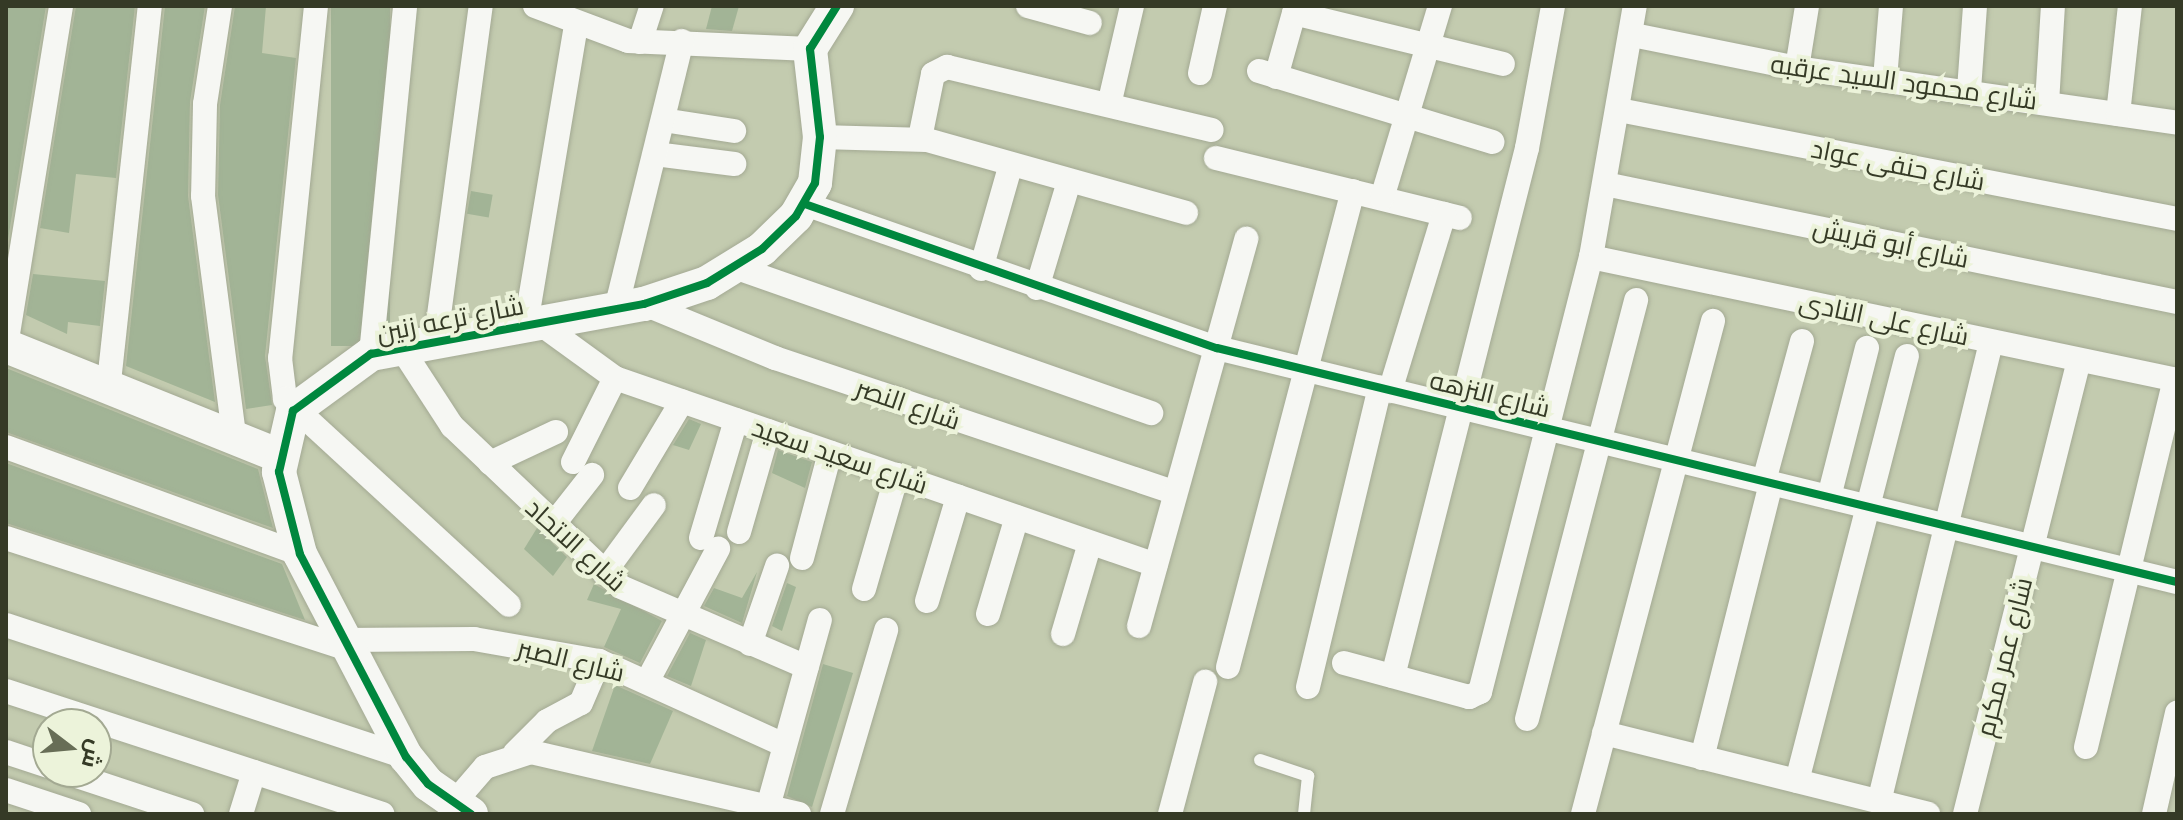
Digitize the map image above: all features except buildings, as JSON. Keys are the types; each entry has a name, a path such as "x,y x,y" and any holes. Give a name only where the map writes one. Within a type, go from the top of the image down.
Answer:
{"street":[{"path":"61,6 6,346 108,391 280,456"},
{"path":"108,391 150,6"},
{"path":"220,6 205,104 203,196 235,441"},
{"path":"316,6 280,358 293,411 280,456 300,554 406,757 451,807 485,767 515,753 547,721 568,712 591,692 599,661"},
{"path":"386,352 405,6"},
{"path":"436,337 481,6"},
{"path":"535,6 640,42 682,41 810,49"},
{"path":"640,42 652,6"},
{"path":"805,204 820,137 810,49 837,6"},
{"path":"1028,6 1090,23"},
{"path":"1109,105 1132,6"},
{"path":"1200,73 1215,6"},
{"path":"1382,198 1440,6"},
{"path":"1393,676 1465,409 1553,6"},
{"path":"1344,663 1469,697 1480,692 1591,257 1633,35 1635,6"},
{"path":"1797,68 1807,6"},
{"path":"1885,79 1891,6"},
{"path":"1969,90 1975,6"},
{"path":"2047,103 2053,6"},
{"path":"2118,114 2130,6"},
{"path":"1492,142 1267,74 1295,10 1503,64"},
{"path":"532,323 574,19"},
{"name":"شارع محمود السيد عرقبه","path":"1633,35 1797,68 1969,90 2177,123"},
{"path":"630,306 655,154 682,41"},
{"path":"920,138 933,74 942,67 1212,130"},
{"name":"شارع حنفى عواد","path":"1619,110 2177,219"},
{"path":"663,120 734,131"},
{"path":"820,137 920,138 1186,213"},
{"path":"655,154 734,164"},
{"path":"1216,158 1452,216 1385,389 1308,687"},
{"path":"981,269 1011,164"},
{"path":"1037,288 1069,181"},
{"name":"شارع أبو قريش","path":"1605,184 2177,302"},
{"path":"1228,667 1353,191"},
{"name":"شارع ترعه زنين","path":"293,411 386,352 436,337 630,306 737,268 805,204"},
{"name":"شارع النزهه","path":"805,204 981,269 1217,348 2177,582"},
{"path":"1139,626 1246,239"},
{"name":"شارع على النادى","path":"1591,257 2176,380"},
{"path":"737,268 1151,413"},
{"path":"1527,719 1636,300"},
{"name":"شارع النصر","path":"630,306 1175,493"},
{"path":"1583,814 1713,321"},
{"name":"شارع سعيد سعيد","path":"532,323 615,378 1156,565"},
{"path":"1702,758 1802,341"},
{"path":"1879,802 1991,342"},
{"path":"1829,497 1867,348"},
{"name":"شارع الاتحاد","path":"386,352 552,526 604,573 681,617 807,667"},
{"path":"1797,781 1907,356"},
{"name":"شارع عمر مكرم","path":"1965,814 2079,360"},
{"path":"552,526 582,468 615,378"},
{"path":"2086,747 2127,569 2176,380"},
{"path":"630,488 682,401"},
{"path":"293,411 509,605"},
{"path":"648,680 681,617 710,544 736,420"},
{"path":"739,532 768,431"},
{"path":"490,463 556,432"},
{"path":"6,447 300,554"},
{"path":"802,558 830,453"},
{"path":"864,589 897,475"},
{"path":"927,601 958,497"},
{"path":"604,573 654,505"},
{"path":"988,614 1017,517"},
{"name":"شارع الصبر","path":"6,538 345,645 474,639 599,661 648,680 722,723 784,745"},
{"path":"1063,634 1090,543"},
{"path":"750,644 777,566"},
{"path":"768,807 820,620"},
{"path":"6,625 406,757"},
{"path":"832,814 886,630"},
{"path":"1170,814 1205,682"},
{"path":"6,691 382,814"},
{"path":"2154,814 2177,713"},
{"path":"1604,733 1928,814"},
{"path":"6,752 32,761"},
{"path":"515,753 799,814"},
{"path":"241,814 254,772"},
{"path":"112,788 192,814"},
{"path":"6,790 79,814"}],"lane":[{"path":"1260,760 1308,776 1304,814"}],"cycle path":[{"path":"471,814 428,784 406,757 300,554 279,472 293,411 371,354 644,304 707,283 762,249 796,216 815,183 820,137 810,49 837,6"},
{"path":"805,204 1217,348 2177,582"}]}
